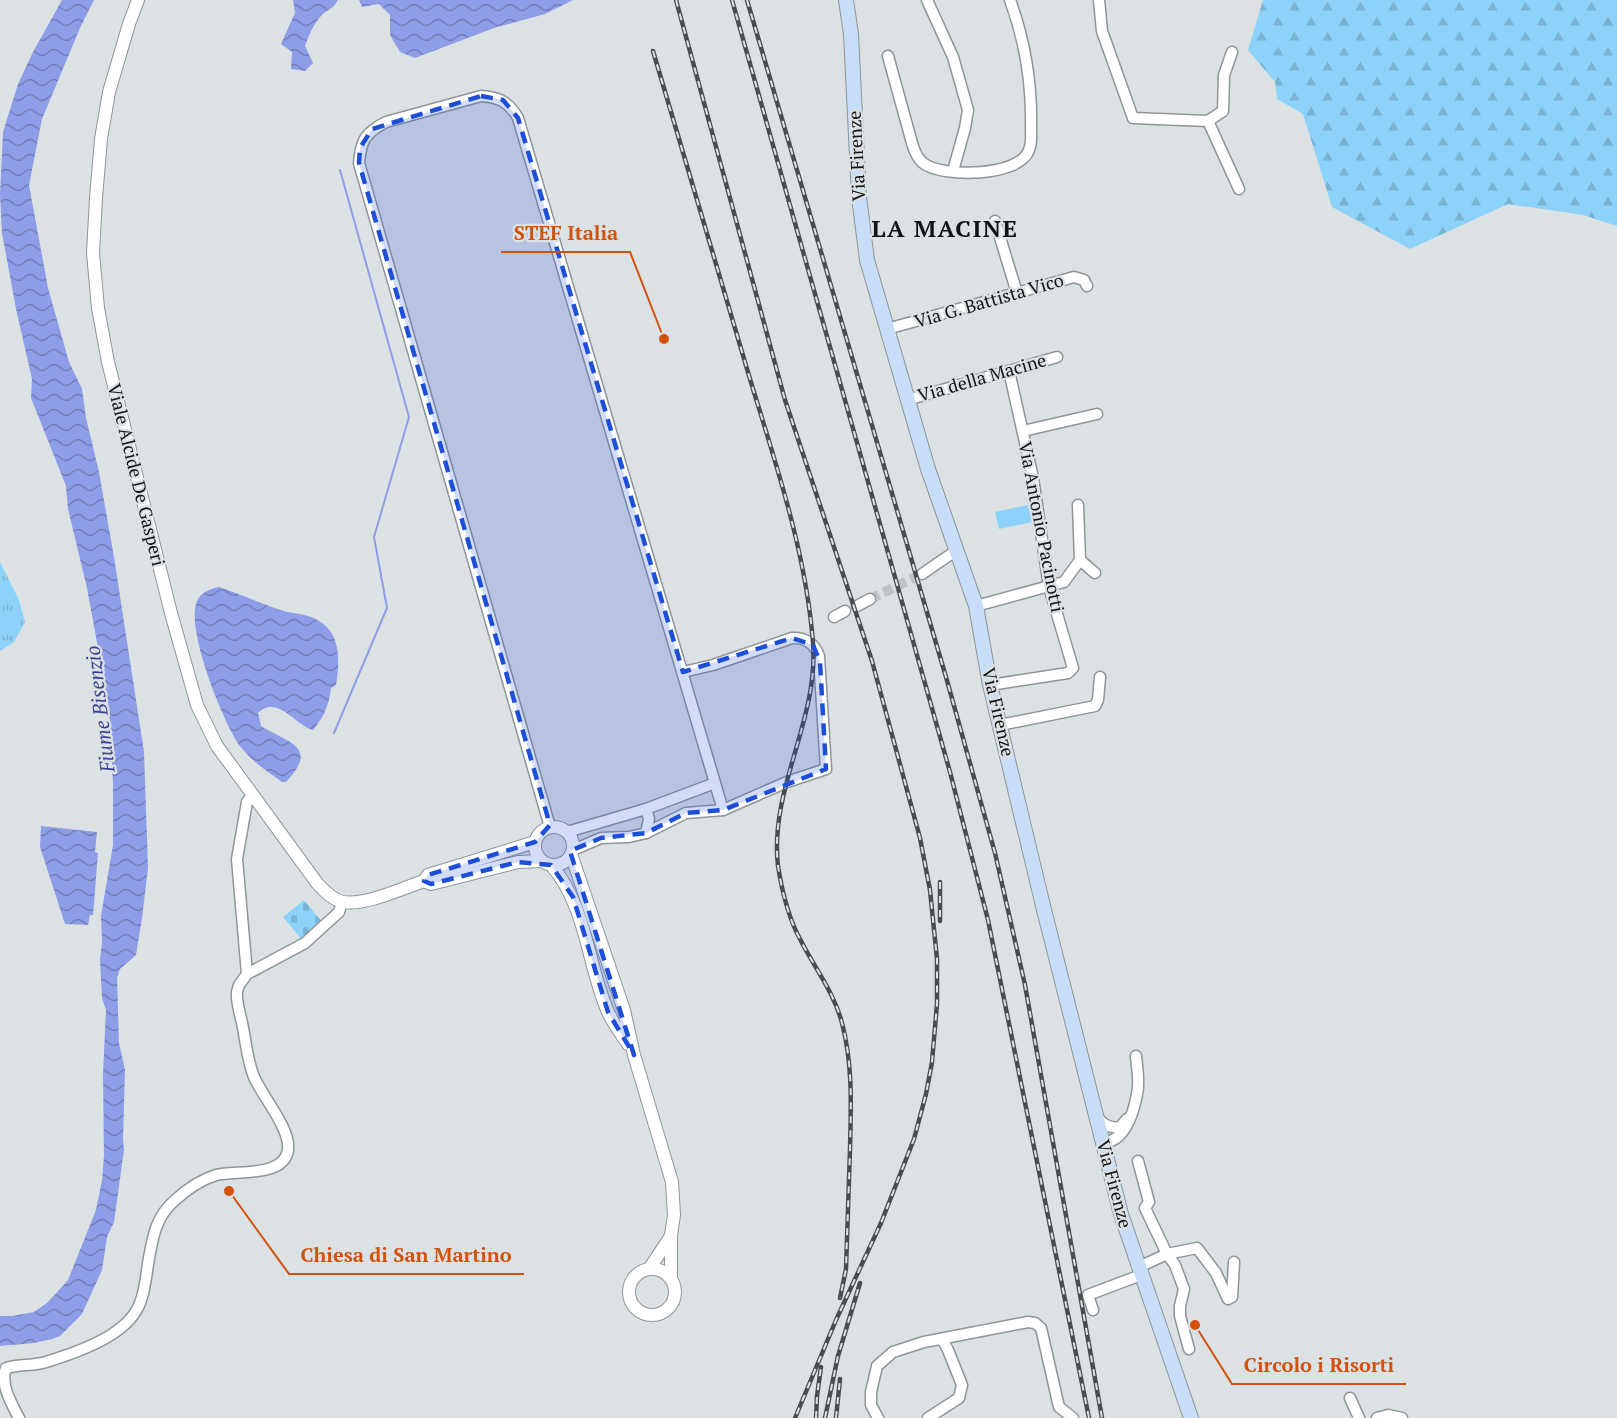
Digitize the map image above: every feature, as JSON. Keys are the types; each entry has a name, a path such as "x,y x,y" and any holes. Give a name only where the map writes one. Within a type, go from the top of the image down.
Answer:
{"main road":[{"name":"Via Firenze","path":"846,0 851,34 859,197 867,260 928,469 976,606 990,685 1107,1164 1121,1214 1191,1418"}],"street":[{"name":"Viale Alcide De Gasperi","path":"138,0 109,92 101,139 93,253 98,308 124,433 197,705 217,746 252,795 317,883 327,894 342,902"},
{"path":"927,0 953,57 968,110 953,171"},
{"path":"888,56 916,155 923,163 933,168 953,171 990,171 1010,166 1025,156 1030,149 1031,102 1028,68 1019,24 1010,0"},
{"path":"1099,0 1102,31 1133,118 1208,121 1223,111 1224,75 1232,52"},
{"path":"550,827 359,163 360,148 372,129 386,122 481,96 504,100 513,108 518,118 723,810"},
{"path":"1208,121 1239,189"},
{"path":"996,221 1017,293"},
{"name":"Via G. Battista Vico","path":"887,329 1074,277 1084,280 1087,286"},
{"name":"Via della Macine","path":"907,400 1057,357"},
{"name":"Via Antonio Pacinotti","path":"990,685 1068,673 1073,668 1049,587 1033,478 1009,371"},
{"path":"1023,431 1097,414"},
{"path":"976,606 1064,582 1080,560 1078,505"},
{"path":"922,574 957,549"},
{"path":"1080,560 1095,573"},
{"path":"857,606 870,599"},
{"path":"834,617 845,611"},
{"path":"424,881 431,884 518,862 563,863 572,852 601,838 629,837 646,833 686,813 723,810 787,782 826,769 820,662 813,645 801,638 792,638 683,672"},
{"path":"1000,725 1095,706 1098,700 1100,677"},
{"path":"567,832 646,809 715,783"},
{"path":"247,974 237,859 247,802 252,795"},
{"path":"646,809 649,819 646,833"},
{"path":"634,1055 608,1012 573,897 563,878 536,853 535,842 540,832 550,827 567,832 573,843 572,852 624,1010 634,1055 672,1182 674,1215 671,1235 671,1278 675,1296 670,1307 655,1315 642,1313 632,1304 629,1298 630,1285 637,1274 649,1269 661,1271 671,1278"},
{"path":"19,1418 2,1385 2,1374 6,1368 45,1363 88,1347 123,1326 137,1310 154,1231 158,1220 172,1202 200,1181 217,1175 266,1170 284,1160 288,1152 285,1134 258,1086 250,1066 236,998 239,985 247,974 305,943 339,912 342,902 358,902 424,881 428,875 535,842"},
{"path":"1107,1164 1138,1093 1136,1056"},
{"path":"1094,1109 1100,1121 1120,1131"},
{"path":"1102,1142 1108,1134 1120,1131"},
{"path":"1138,1161 1149,1202 1145,1208 1167,1254 1175,1265 1184,1289 1180,1316 1190,1349"},
{"path":"649,1269 671,1235"},
{"path":"1093,1310 1088,1295 1140,1271 1167,1254 1197,1248 1216,1273 1228,1299 1232,1297 1234,1262"},
{"path":"879,1418 871,1405 871,1392 877,1366 893,1352 924,1342 1028,1323 1035,1323 1041,1328 1059,1407 1073,1418"},
{"path":"928,1418 959,1398 962,1385 942,1339"},
{"path":"1350,1398 1359,1418"},
{"path":"1377,1418 1388,1415 1402,1418"}],"highlighted area":[{"path":"481,96 503,100 518,118 683,672 792,638 813,645 820,662 826,769 723,810 686,813 646,833 601,838 570,851 634,1055 608,1012 573,897 551,865 518,862 431,884 424,881 428,875 535,842 550,825 359,163 360,148 372,129"}],"green space":[{"path":"1263,0 1617,0 1617,226 1583,215 1508,204 1410,249 1332,207 1303,114 1277,99 1275,82 1248,50"},
{"path":"1028,505 1032,522 999,529 995,512"},
{"path":"0,562 19,600 25,622 14,642 0,651"},
{"path":"304,900 323,923 302,940 283,917"}],"water":[{"path":"62,0 94,0 42,119 29,185 48,288 69,362 82,389 114,557 144,752 148,868 136,955 120,969 117,978 119,1043 125,1070 124,1150 114,1222 107,1237 102,1270 82,1314 60,1336 34,1343 0,1346 0,1316 34,1312 47,1303 68,1280 96,1210 104,1156 103,1074 106,1010 102,998 100,959 101,916 113,845 109,708 87,588 68,509 66,486 31,398 32,379 2,233 0,194 3,132 18,84"},
{"path":"293,0 338,0 318,19 310,34 305,46 313,63 305,71 291,69 292,52 281,44 295,13"},
{"path":"359,0 573,0 545,14 494,28 415,58 400,52 390,35 390,15 379,4 362,7"},
{"path":"219,587 280,610 305,615 319,621 327,627 336,643 338,663 336,685 331,688 325,710 313,730 279,709 265,708 258,713 261,726 290,742 300,753 296,770 286,782 282,782 260,766 240,746 224,717 208,675 196,632 195,614 197,601 201,595"},
{"path":"41,826 97,832 95,852 98,853 93,915 90,915 88,925 65,924 40,847"}],"waterway":[{"path":"334,733 387,608 374,537 409,417 340,170"}],"tunnel":[{"path":"870,599 922,574"}],"railway":[{"path":"676,0 785,400 872,661 920,838 930,890 937,959 937,1004 932,1062 914,1139 881,1223 836,1320 795,1418"},
{"path":"732,0 950,772 988,920 1089,1418"},
{"path":"747,0 946,677 995,853 1025,985 1102,1418"},
{"path":"653,51 780,476 804,575 813,643 813,672 809,700 781,810 777,837 778,866 792,922 834,1001 846,1039 851,1101 846,1269 840,1298"},
{"path":"940,882 940,921"},
{"path":"825,1418 838,1356 860,1283"},
{"path":"816,1418 821,1367"},
{"path":"836,1418 840,1379"}],"place":[{"name":"STEF Italia","path":"664,339"},
{"name":"Chiesa di San Martino","path":"229,1191"},
{"name":"Circolo i Risorti","path":"1195,1325"}],"district":[{"name":"LA MACINE","path":"945,229"}],"water label":[{"name":"Fiume Bisenzio","path":"100,709"}]}
